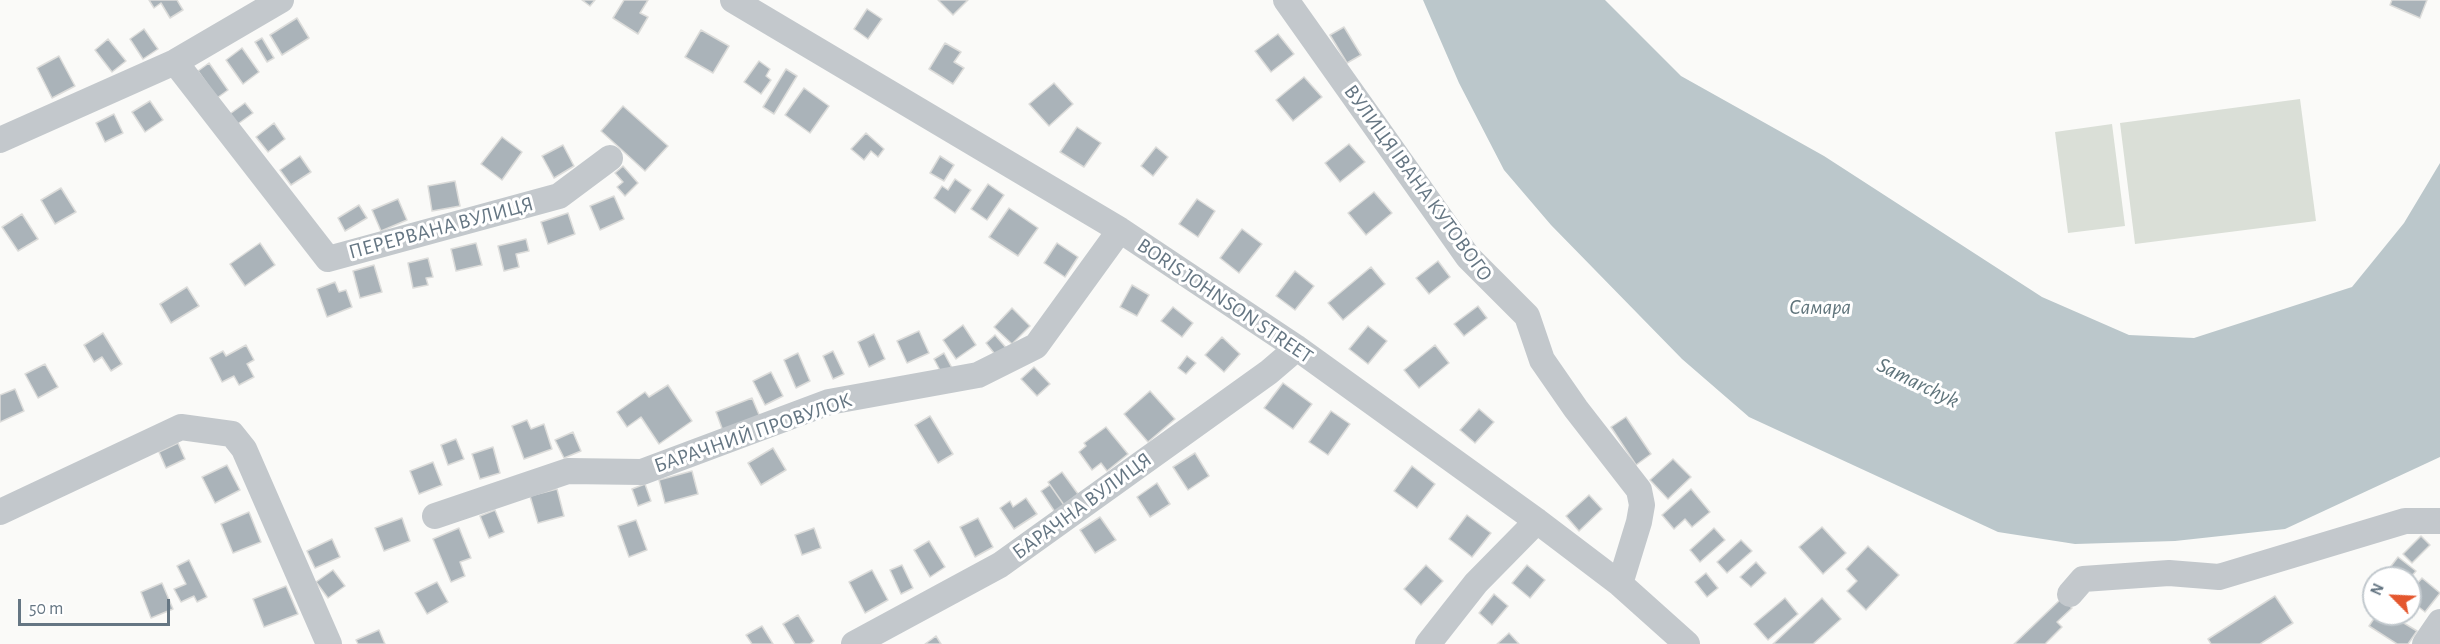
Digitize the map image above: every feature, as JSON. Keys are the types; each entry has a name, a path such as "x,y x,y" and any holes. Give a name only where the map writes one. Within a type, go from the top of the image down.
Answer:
{"street":[{"path":"0,140 174,62 281,0"},
{"name":"BORIS JOHNSON STREET","path":"734,0 1120,231 1297,348 1538,521 1620,584 1687,644"},
{"name":"ВУЛИЦЯ ІВАНА КУТОВОГО","path":"1286,0 1468,257 1527,316 1542,360 1576,409 1639,490 1642,505 1639,522 1620,584"},
{"name":"ПЕРЕРВАНА ВУЛИЦЯ","path":"174,62 328,259 559,196 610,158"},
{"name":"БАРАЧНИЙ ПРОВУЛОК","path":"435,516 568,471 642,472 829,402 978,375 1036,346 1120,231"},
{"name":"БАРАЧНА ВУЛИЦЯ","path":"854,644 1000,566 1269,372 1297,348"},
{"path":"0,512 181,427 232,434 244,449 330,644"},
{"path":"1428,644 1476,584 1538,521"},
{"path":"2070,594 2083,579 2169,573 2219,577 2405,521 2440,521"},
{"path":"2425,644 2440,622"}],"shaded area":[{"path":"2300,99 2316,221 2135,244 2120,123"},
{"path":"2112,124 2125,226 2068,233 2055,132"}],"water":[{"name":"Самара","path":"1423,0 1605,0 1681,76 1824,156 2042,297 2129,335 2194,338 2352,287 2404,223 2440,163 2440,457 2285,529 2175,541 2075,544 1998,532 1749,417 1682,359 1551,225 1504,170 1459,83"}],"building":[{"path":"149,0 177,0 183,10 170,18 161,3 154,8"},
{"path":"582,0 595,0 590,6"},
{"path":"624,0 648,0 640,13 648,17 638,34 613,18"},
{"path":"938,0 968,0 953,15"},
{"path":"2392,0 2427,0 2420,18 2390,5"},
{"path":"867,9 882,19 868,39 854,29"},
{"path":"297,18 309,38 282,55 270,35"},
{"path":"1344,27 1361,55 1347,63 1330,35"},
{"path":"144,29 158,49 143,59 130,39"},
{"path":"701,30 729,46 713,73 685,57"},
{"path":"1278,34 1294,54 1271,72 1255,51"},
{"path":"262,38 274,58 267,62 255,42"},
{"path":"108,39 126,61 112,72 95,50"},
{"path":"945,43 961,52 954,62 964,68 953,84 929,69"},
{"path":"242,48 259,72 243,84 226,60"},
{"path":"59,56 75,86 52,98 37,68"},
{"path":"759,61 770,69 766,76 771,80 761,94 744,82"},
{"path":"209,63 228,90 217,98 198,71"},
{"path":"786,69 797,76 774,114 763,107"},
{"path":"1304,77 1322,97 1293,121 1276,100"},
{"path":"1054,83 1073,104 1049,126 1029,104"},
{"path":"804,88 829,106 810,133 785,115"},
{"path":"150,101 163,120 145,132 132,112"},
{"path":"245,103 253,113 235,126 227,116"},
{"path":"623,106 668,146 645,171 601,131"},
{"path":"114,114 123,133 105,142 96,123"},
{"path":"274,123 285,139 268,152 256,137"},
{"path":"1077,127 1101,143 1084,167 1060,152"},
{"path":"866,133 884,149 878,157 871,151 864,160 851,149"},
{"path":"502,137 522,152 502,180 481,164"},
{"path":"1349,144 1365,162 1340,182 1325,163"},
{"path":"563,145 574,166 554,178 542,156"},
{"path":"1156,147 1168,157 1153,176 1141,166"},
{"path":"300,156 311,172 291,185 280,170"},
{"path":"940,156 954,165 944,181 930,173"},
{"path":"623,166 638,183 625,196 617,187 623,182 615,173"},
{"path":"955,179 971,190 955,213 934,198 942,186 948,190"},
{"path":"455,181 460,206 432,211 428,186"},
{"path":"988,184 1004,195 987,220 971,209"},
{"path":"61,188 76,212 55,224 41,200"},
{"path":"1374,192 1392,213 1366,235 1348,213"},
{"path":"614,196 624,219 600,230 590,206"},
{"path":"398,199 407,220 381,231 372,210"},
{"path":"1197,199 1215,211 1198,237 1179,224"},
{"path":"359,205 367,218 345,231 338,218"},
{"path":"1009,208 1038,228 1018,256 989,237"},
{"path":"568,213 575,234 548,244 541,222"},
{"path":"22,214 38,239 18,251 2,227"},
{"path":"1242,229 1262,244 1239,273 1220,258"},
{"path":"526,239 529,251 516,254 519,267 504,271 498,246"},
{"path":"260,243 275,265 245,286 230,264"},
{"path":"476,243 482,265 456,271 451,249"},
{"path":"1057,243 1078,257 1065,277 1044,263"},
{"path":"428,258 433,277 426,278 428,285 413,288 408,263"},
{"path":"1438,261 1450,277 1429,294 1416,278"},
{"path":"374,265 382,292 360,298 353,271"},
{"path":"1371,267 1385,284 1343,320 1328,303"},
{"path":"1295,271 1314,286 1295,310 1276,296"},
{"path":"335,282 339,292 346,290 352,307 327,317 317,289"},
{"path":"1132,285 1149,295 1137,316 1120,307"},
{"path":"187,287 199,306 171,323 160,304"},
{"path":"1478,306 1487,318 1464,336 1454,324"},
{"path":"1173,307 1193,323 1182,337 1161,321"},
{"path":"1012,308 1030,326 1012,344 994,327"},
{"path":"963,325 976,345 956,359 943,340"},
{"path":"1368,326 1387,341 1368,364 1349,349"},
{"path":"919,331 929,353 907,363 897,341"},
{"path":"103,333 122,364 111,371 102,357 94,362 84,345"},
{"path":"874,334 885,359 869,367 858,342"},
{"path":"995,335 1008,350 998,358 986,343"},
{"path":"1222,337 1240,354 1224,372 1205,355"},
{"path":"246,345 254,360 247,364 254,377 239,385 234,376 222,382 210,358 223,351 226,356"},
{"path":"1435,345 1449,363 1419,388 1404,370"},
{"path":"833,351 844,374 833,379 823,356"},
{"path":"798,353 810,381 796,388 784,360"},
{"path":"944,353 952,368 942,374 934,359"},
{"path":"1187,356 1196,363 1186,374 1178,368"},
{"path":"45,364 58,387 38,398 25,374"},
{"path":"1034,367 1050,384 1037,396 1021,379"},
{"path":"771,372 783,396 765,405 753,381"},
{"path":"1283,383 1312,404 1293,429 1264,408"},
{"path":"668,385 692,421 659,444 641,417 627,427 617,412 645,392 649,397"},
{"path":"15,389 24,411 0,422 0,395"},
{"path":"1150,391 1175,419 1148,442 1124,414"},
{"path":"752,398 760,417 723,431 716,412"},
{"path":"1479,409 1494,422 1475,443 1460,430"},
{"path":"1331,411 1350,424 1328,455 1309,442"},
{"path":"930,416 953,454 938,463 915,425"},
{"path":"1626,417 1651,454 1636,465 1611,427"},
{"path":"527,420 531,429 544,424 552,449 524,459 512,426"},
{"path":"1106,427 1128,454 1107,471 1101,463 1092,470 1079,452 1086,446 1084,443"},
{"path":"573,432 581,451 564,458 555,440"},
{"path":"456,439 464,459 448,465 441,445"},
{"path":"178,443 185,459 166,468 159,452"},
{"path":"493,447 500,473 480,479 472,454"},
{"path":"773,448 786,470 761,485 748,463"},
{"path":"1195,453 1209,476 1188,490 1173,467"},
{"path":"1673,459 1691,477 1668,499 1650,480"},
{"path":"433,462 442,485 419,494 410,471"},
{"path":"227,465 240,490 215,503 202,477"},
{"path":"1412,466 1435,484 1417,508 1394,491"},
{"path":"692,471 698,494 665,503 659,480"},
{"path":"1062,472 1078,494 1064,505 1048,482"},
{"path":"1157,483 1170,504 1150,517 1137,497"},
{"path":"645,484 651,501 638,506 632,489"},
{"path":"1050,485 1064,505 1055,512 1041,491"},
{"path":"557,489 564,516 538,523 530,496"},
{"path":"1691,489 1710,512 1692,527 1685,519 1674,529 1662,515"},
{"path":"1589,495 1602,509 1579,531 1566,516"},
{"path":"1026,498 1037,514 1014,529 1000,508 1010,501 1013,507"},
{"path":"495,510 504,532 489,538 480,516"},
{"path":"249,512 261,542 233,553 221,524"},
{"path":"1467,515 1491,533 1472,557 1449,539"},
{"path":"1100,517 1116,540 1095,553 1080,530"},
{"path":"402,518 410,541 384,551 375,528"},
{"path":"978,518 993,547 975,557 960,527"},
{"path":"636,520 647,550 629,557 618,526"},
{"path":"1822,527 1846,553 1823,574 1799,547"},
{"path":"459,528 471,558 460,562 465,576 451,582 433,539"},
{"path":"814,528 821,548 802,555 795,535"},
{"path":"1714,528 1725,540 1700,562 1690,550"},
{"path":"2421,536 2430,545 2412,563 2403,554"},
{"path":"332,539 340,557 315,568 307,551"},
{"path":"1741,540 1752,551 1727,573 1717,562"},
{"path":"929,541 945,567 930,577 914,550"},
{"path":"1868,546 1899,575 1866,610 1847,591 1857,581 1846,569"},
{"path":"2398,557 2410,566 2391,566"},
{"path":"189,560 207,597 197,602 194,596 181,602 174,589 186,584 177,566"},
{"path":"1756,562 1766,573 1751,587 1740,577"},
{"path":"902,565 913,588 901,594 890,570"},
{"path":"1426,565 1443,581 1421,605 1404,589"},
{"path":"1527,565 1545,580 1530,598 1512,583"},
{"path":"333,570 345,586 328,598 316,582"},
{"path":"872,570 888,600 865,613 849,582"},
{"path":"1706,573 1718,588 1707,597 1695,582"},
{"path":"2422,578 2440,593 2425,612 2422,610"},
{"path":"437,582 448,602 427,614 415,593"},
{"path":"162,583 173,609 151,618 141,592"},
{"path":"286,586 298,614 264,627 253,599"},
{"path":"1494,594 1508,606 1492,625 1479,613"},
{"path":"2275,596 2293,623 2260,644 2211,644 2208,639"},
{"path":"1785,598 1798,614 1768,640 1754,624"},
{"path":"1822,598 1841,619 1813,644 1773,644"},
{"path":"2062,598 2072,608 2057,622 2062,627 2045,644 2014,644"},
{"path":"798,615 814,641 810,644 795,644 783,624"},
{"path":"762,626 773,644 752,644 746,635"},
{"path":"2369,626 2409,626 2417,631 2408,644 2397,644"},
{"path":"379,630 385,644 358,644 356,640"},
{"path":"1509,633 1519,644 1497,644"},
{"path":"936,636 941,644 925,644"}],"water label":[{"name":"Samarchyk","path":"1918,383"}]}
